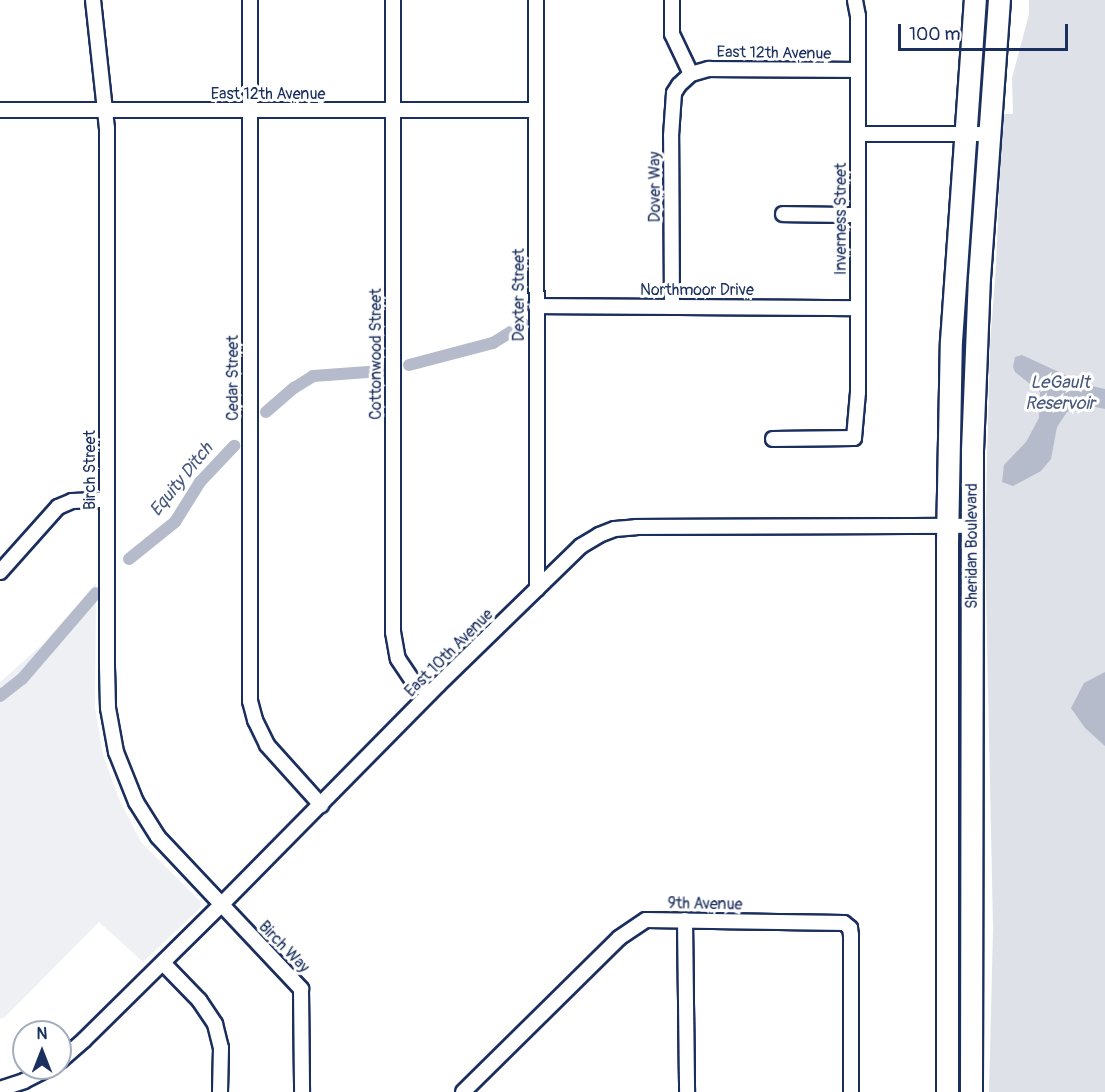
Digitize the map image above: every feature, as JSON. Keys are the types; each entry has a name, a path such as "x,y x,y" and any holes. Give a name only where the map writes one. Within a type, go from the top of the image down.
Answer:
{"main road":[{"name":"Sheridan Boulevard","path":"947,1092 948,526 951,341 975,0"},
{"name":"Sheridan Boulevard","path":"971,1092 972,526 975,354 999,0"}],"street":[{"name":"Birch Street","path":"93,0 106,110 108,708 116,752 128,786 152,830 221,905"},
{"name":"Cedar Street","path":"250,0 250,701 257,726 267,745 321,805"},
{"name":"Cottonwood Street","path":"393,0 393,632 398,659 412,680 429,694"},
{"name":"Dexter Street","path":"536,0 537,589"},
{"path":"672,0 672,34 691,74"},
{"name":"Inverness Street","path":"773,439 854,438 858,308 858,16 855,0"},
{"name":"East 12th Avenue","path":"691,74 709,69 858,70"},
{"name":"Dover Way","path":"672,307 672,106 679,85 691,74"},
{"name":"East 12th Avenue","path":"0,110 536,111"},
{"path":"858,134 991,134"},
{"path":"783,214 858,215"},
{"name":"Northmoor Drive","path":"536,306 858,308"},
{"path":"0,572 58,507 72,501 107,500"},
{"name":"East 10th Avenue","path":"72,1050 163,963 429,694 581,546 615,529 972,526"},
{"name":"Birch Way","path":"221,905 301,989 302,1092"},
{"name":"9th Avenue","path":"463,1092 590,965 637,923 646,920 834,922 844,923 850,928 851,1092"},
{"path":"685,920 687,1092"},
{"path":"163,963 199,1000 215,1024 220,1048 220,1092"},
{"path":"0,1089 26,1080"}],"shaded area":[{"path":"1029,0 1105,0 1105,1092 989,1092 993,929 985,542 990,344 1003,114 1013,114 1012,78 1029,14"},
{"path":"96,583 95,708 103,755 119,799 141,842 200,901 201,907 143,962 99,922 4,1018 0,1018 0,682 44,643"}],"water":[{"name":"LeGault Reservoir","path":"1022,355 1087,385 1105,389 1105,409 1086,405 1067,412 1057,427 1051,459 1041,471 1013,486 1002,482 1004,465 1026,442 1039,418 1040,392 1015,372 1013,367 1015,357"},
{"path":"1105,672 1105,746 1085,728 1071,708 1084,683"}],"waterway":[{"name":"Equity Ditch","path":"409,365 493,343 523,324"},
{"name":"Equity Ditch","path":"266,412 294,388 313,376 382,371"},
{"name":"Equity Ditch","path":"129,559 175,522 200,482 234,446"},
{"name":"Equity Ditch","path":"0,696 22,679 96,593"}]}
